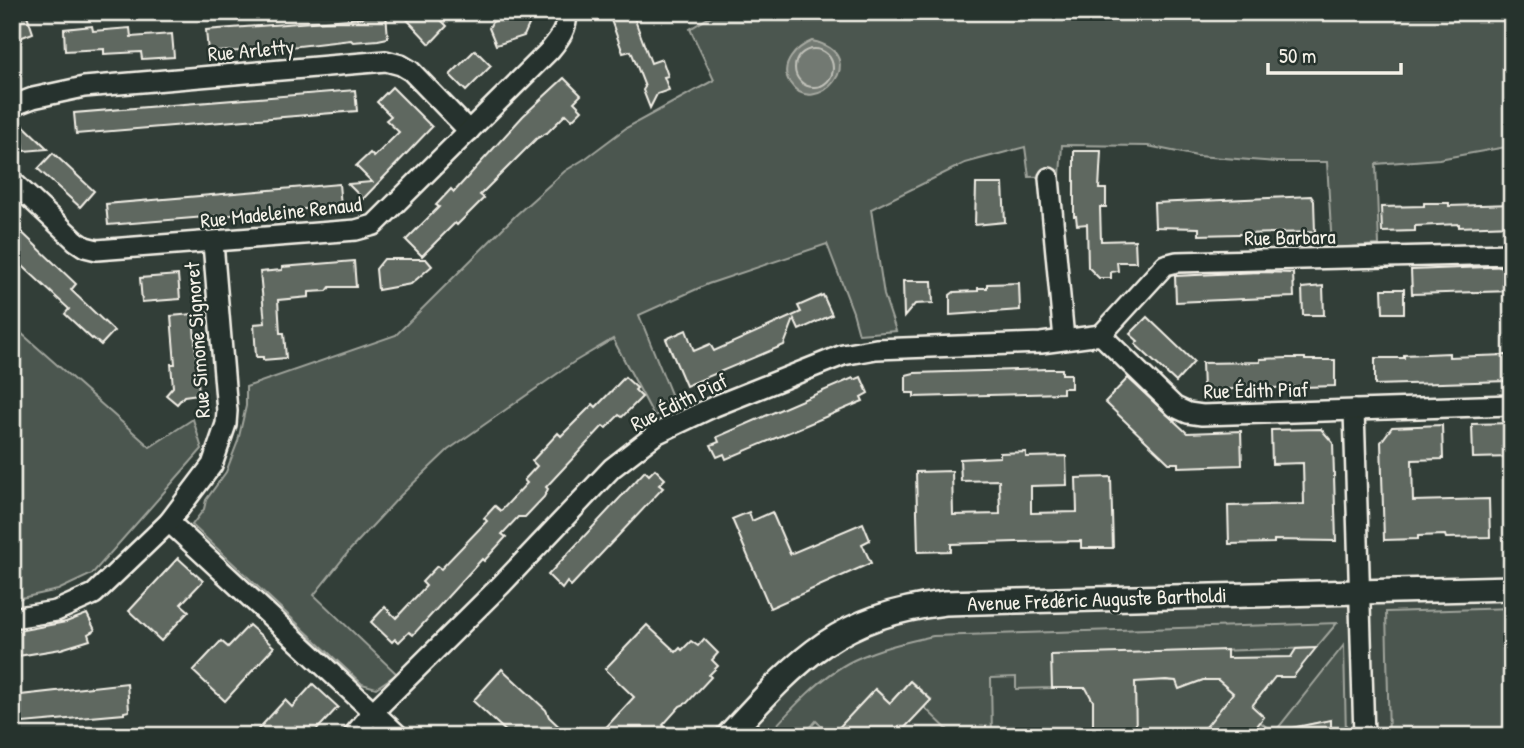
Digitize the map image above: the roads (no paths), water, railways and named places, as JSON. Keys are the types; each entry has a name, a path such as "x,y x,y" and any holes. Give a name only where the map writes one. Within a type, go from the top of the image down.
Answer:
{"street":[{"name":"Rue Madeleine Renaud","path":"12,181 85,247 112,250 213,243 356,230 374,225 550,50 562,35 568,12"},
{"name":"Rue Arletty","path":"12,106 33,98 84,87 386,61 411,71 469,131"},
{"path":"1049,178 1064,339"},
{"name":"Rue Simone Signoret","path":"12,618 56,611 94,594 169,522 212,465 226,424 227,402 213,243"},
{"name":"Rue Barbara","path":"1101,335 1165,265 1177,262 1512,254"},
{"name":"Rue Édith Piaf","path":"353,736 373,712 501,585 612,468 656,434 843,355 876,349 1041,343 1101,335 1175,407 1188,413 1202,415 1512,405"},
{"path":"1354,410 1364,736"},
{"path":"169,522 399,736"},
{"name":"Avenue Frédéric Auguste Bartholdi","path":"728,736 800,660 827,641 865,621 909,607 944,603 1512,588"}],"water":[{"path":"812,41 830,48 839,59 839,70 834,82 825,90 813,94 801,93 790,83 786,70 795,52"}]}
